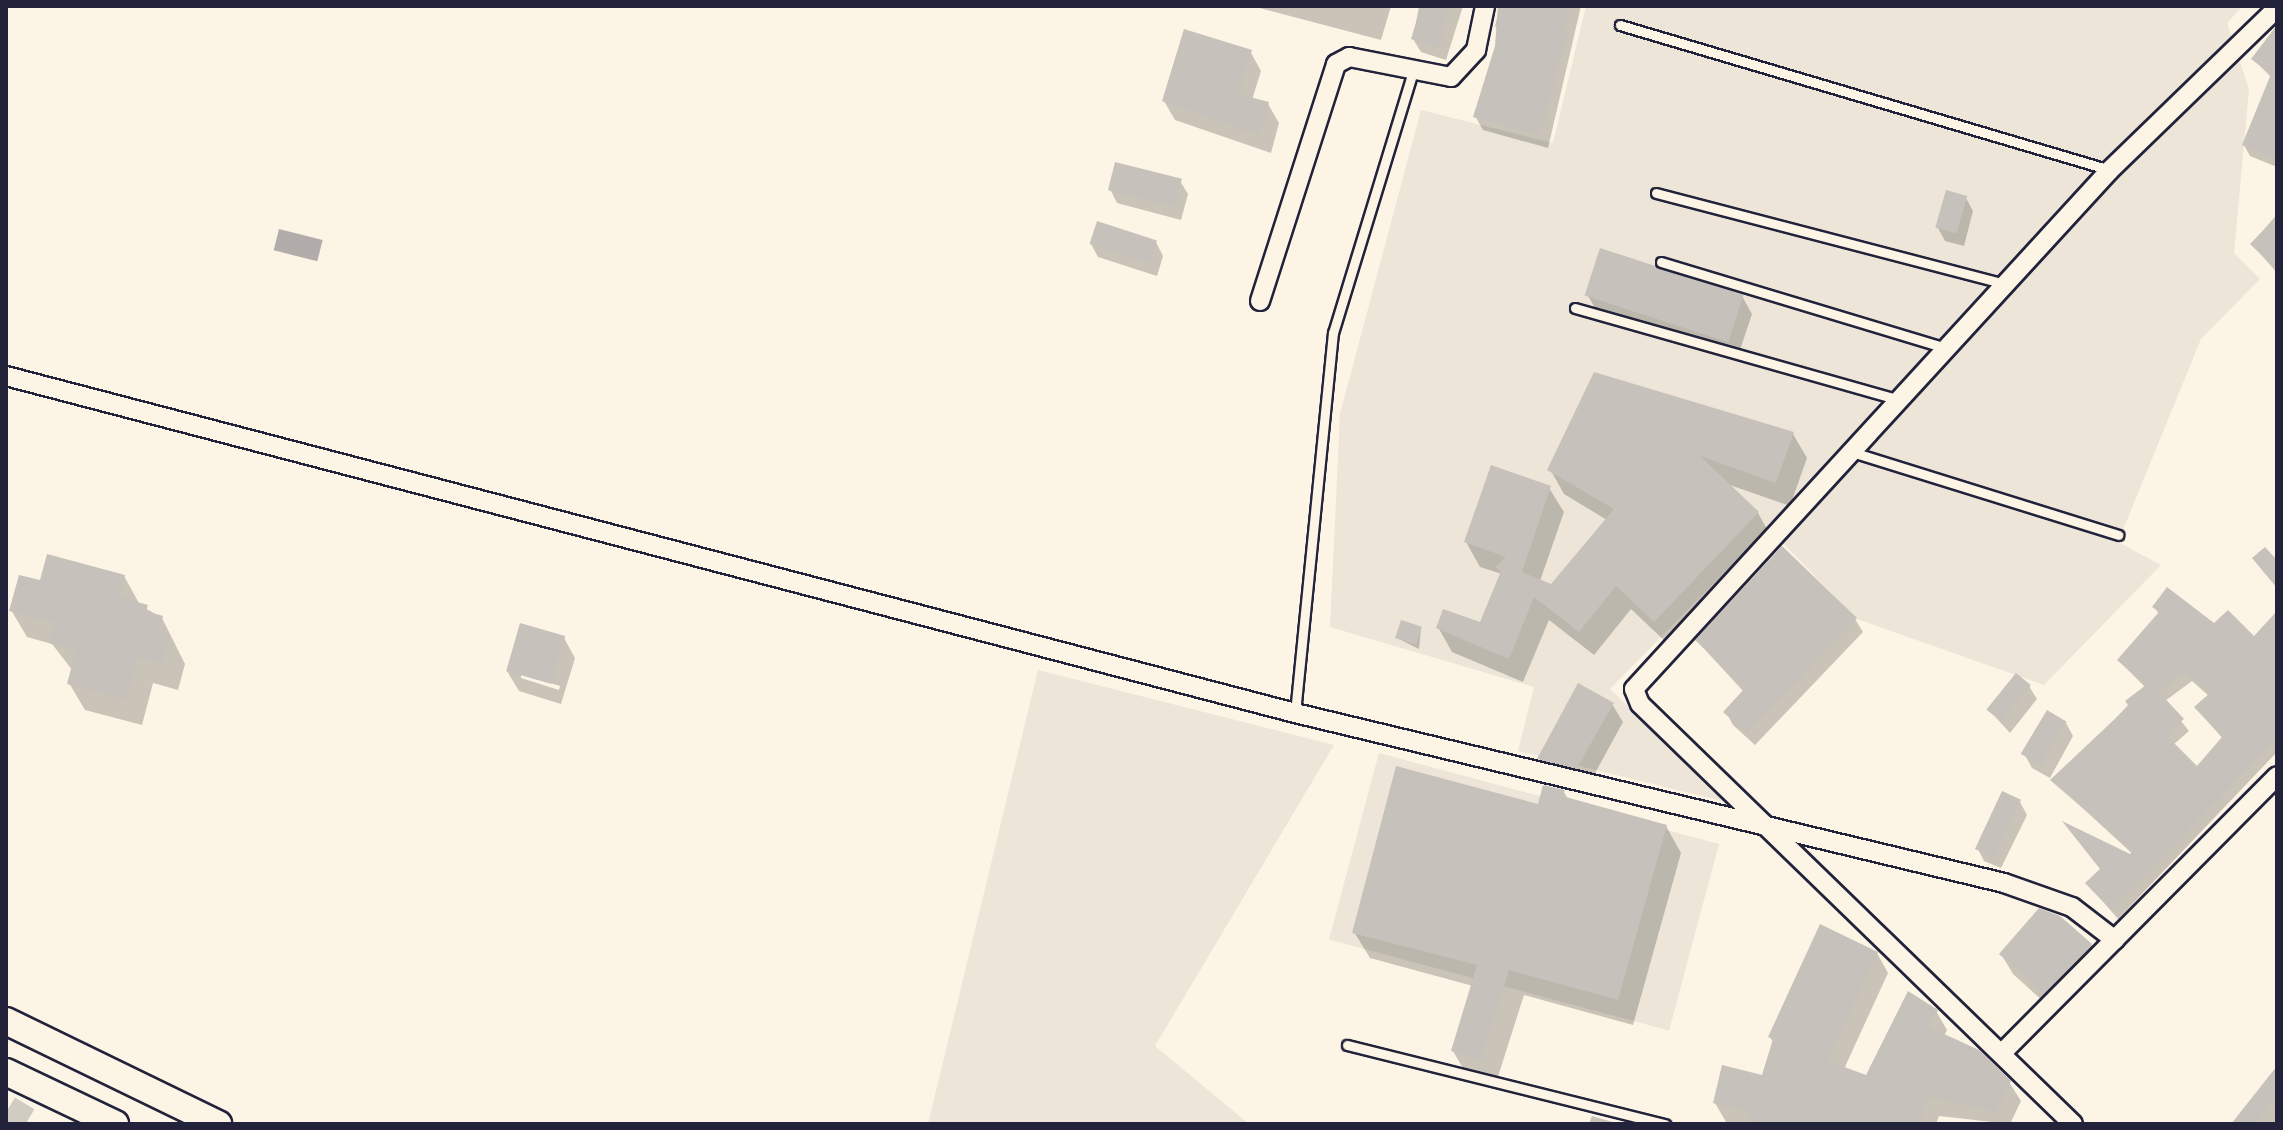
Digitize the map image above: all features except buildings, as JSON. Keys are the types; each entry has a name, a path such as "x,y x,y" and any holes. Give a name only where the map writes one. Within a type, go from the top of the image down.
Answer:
{"street":[{"path":"1260,301 1336,64 1349,57 1447,78 1462,69 1476,50 1485,6"},
{"path":"2073,1124 1640,704 1634,689 2009,285 2110,170 2277,8"},
{"path":"6,376 1295,713 1773,831 2004,883 2072,907 2115,940"},
{"path":"2002,1053 2277,776"},
{"path":"6,1021 218,1124"},
{"path":"6,1072 115,1124"}],"lane":[{"path":"1620,25 2110,170"},
{"path":"1295,713 1333,333 1413,72"},
{"path":"1656,193 2009,285"},
{"path":"1661,262 1949,349"},
{"path":"1575,308 1901,400"},
{"path":"1852,452 2118,535"},
{"path":"1347,1045 1665,1124"}],"shaded area":[{"path":"1586,6 2243,6 2227,23 2249,89 2234,253 2260,279 2201,339 2118,542 2161,565 2044,685 1857,619 1768,528 1610,689 1726,802 1518,751 1534,687 1330,627 1340,414 1421,110 1553,143"},
{"path":"279,229 323,240 317,261 274,250"},
{"path":"1038,670 1334,745 1155,1046 1249,1124 928,1124"},
{"path":"1379,753 1719,844 1669,1031 1329,939"}],"tunnel":[{"path":"6,1112 26,1124"}]}
